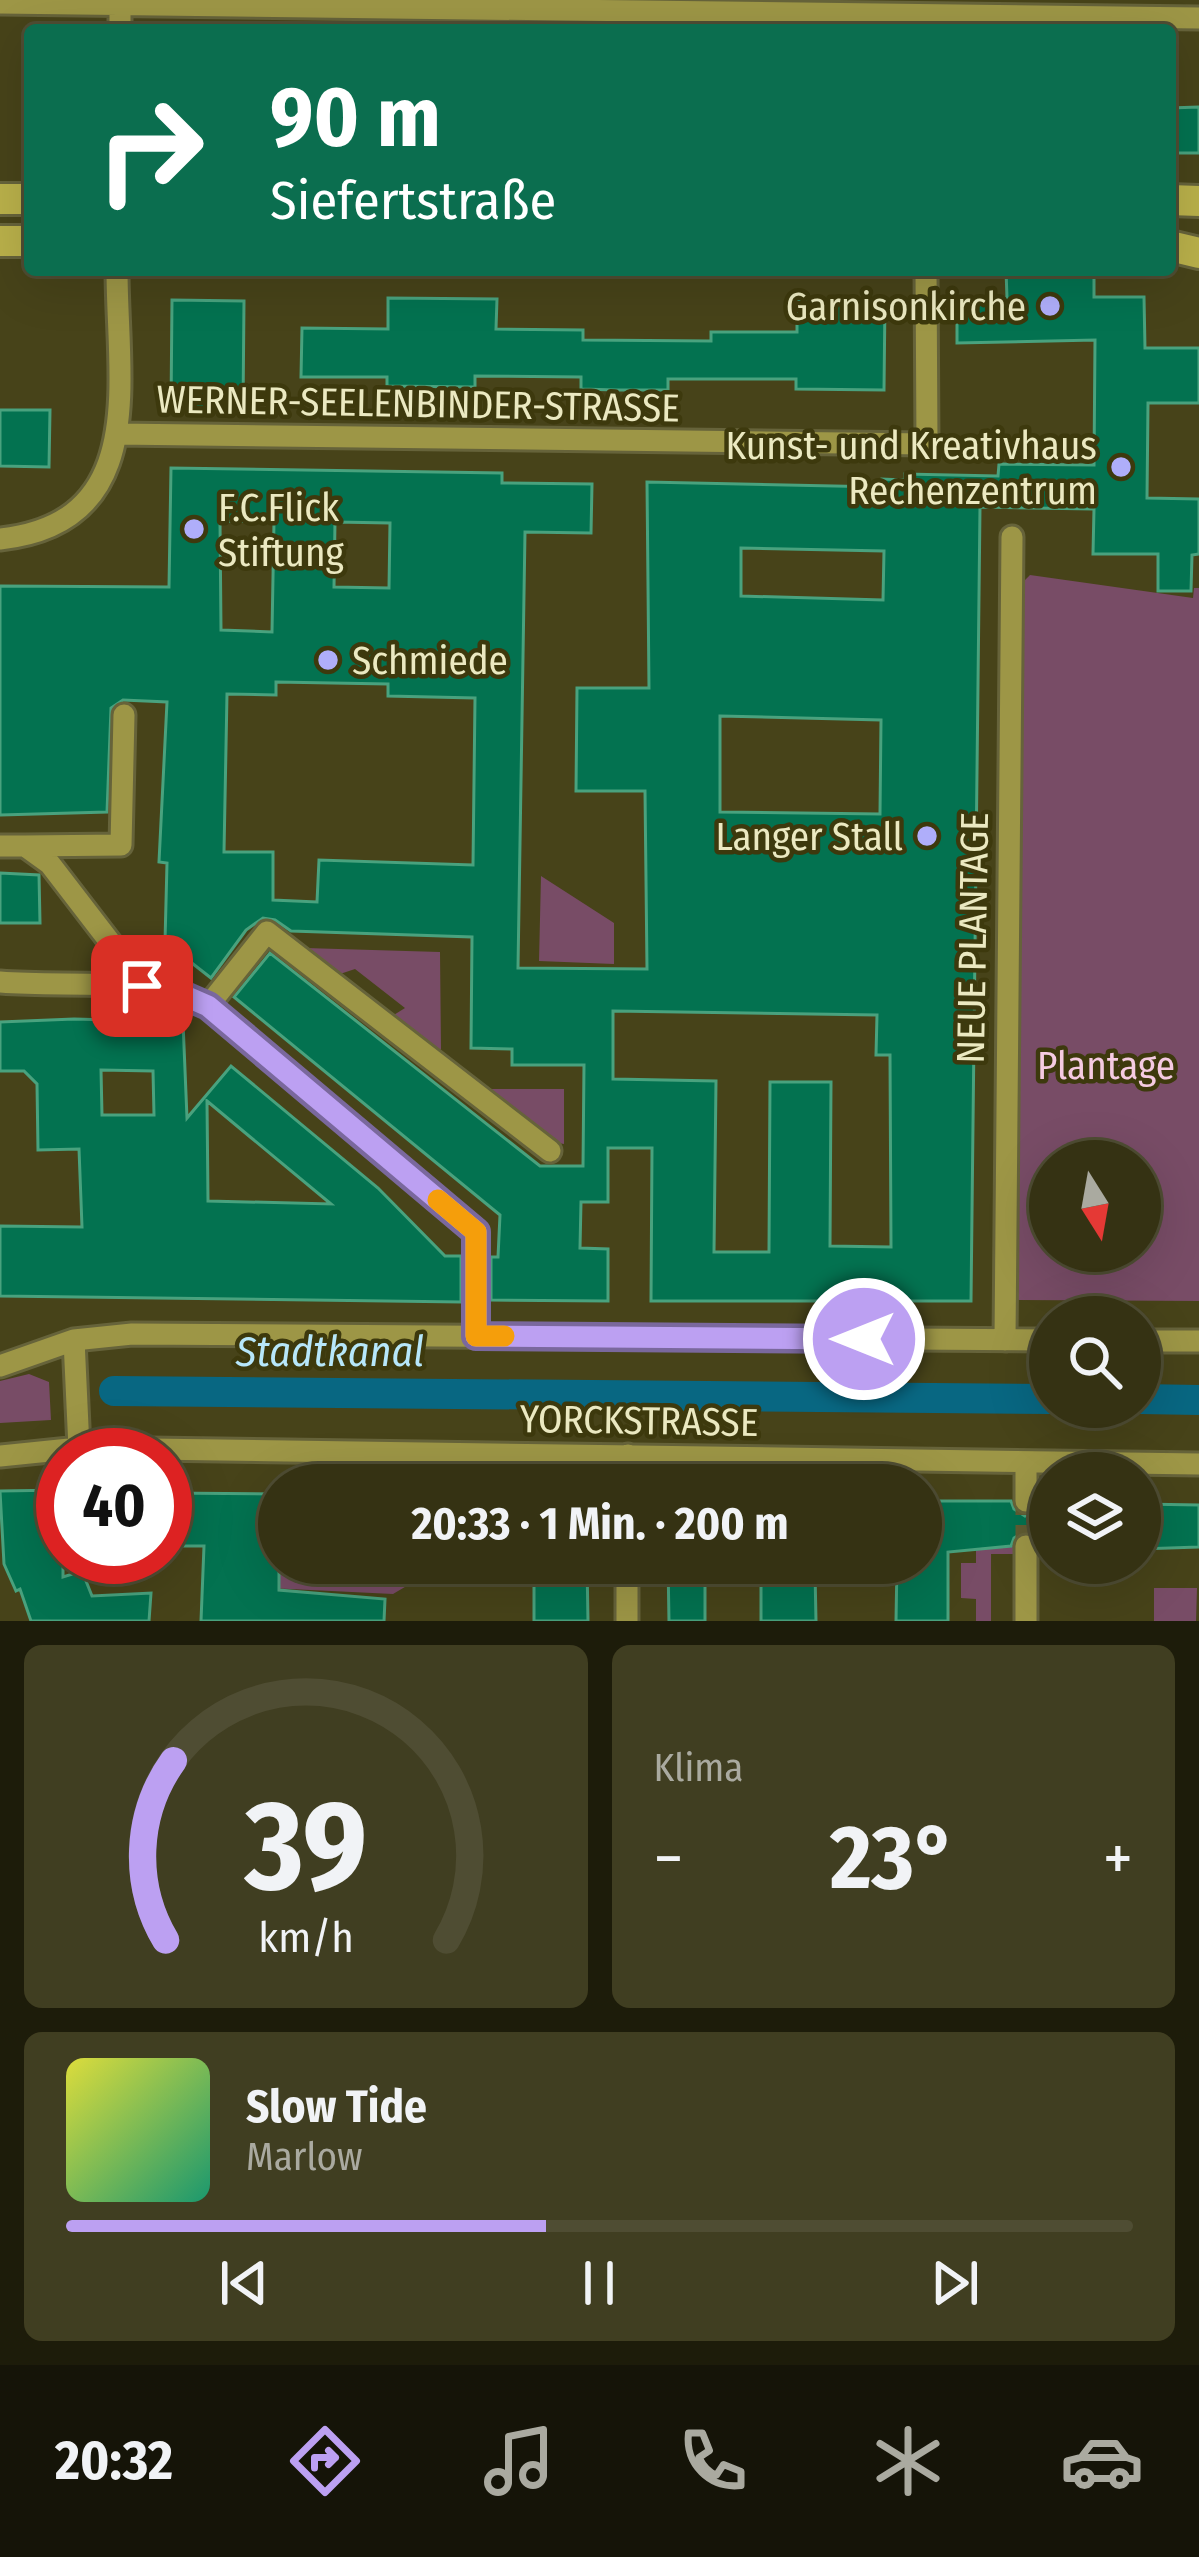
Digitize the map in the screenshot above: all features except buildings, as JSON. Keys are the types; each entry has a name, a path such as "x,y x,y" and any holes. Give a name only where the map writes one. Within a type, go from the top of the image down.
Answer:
{"street":[{"path":"0,1 670,6 1199,19"},
{"path":"120,4 120,24"},
{"path":"0,539 28,536 83,508 107,475 117,434 117,276"},
{"name":"WERNER-SEELENBINDER-STRASSE","path":"117,434 927,444 926,276"},
{"name":"NEUE PLANTAGE","path":"1005,1340 1012,537"},
{"path":"0,846 121,845 124,715"},
{"path":"25,846 50,864 142,986"},
{"path":"208,1006 267,932 550,1150"},
{"path":"0,982 142,986 176,992 208,1006 476,1232 476,1336"},
{"name":"YORCKSTRASSE","path":"0,1366 74,1340 132,1334 1029,1340"},
{"path":"74,1340 78,1428"},
{"path":"1161,1340 1199,1341"},
{"name":"YORCKSTRASSE","path":"192,1449 1199,1464"},
{"name":"YORCKSTRASSE","path":"0,1456 36,1452"},
{"path":"628,1455 628,1464"},
{"path":"1026,1462 1026,1501"},
{"path":"1026,1546 1026,1621"},
{"path":"627,1584 627,1621"}],"green space":[{"name":"Plantage","path":"1030,575 1193,598 1194,588 1199,588 1199,1301 1161,1301 1161,1296 1010,1300 1018,587"},
{"path":"541,876 614,923 614,964 539,961"},
{"path":"305,948 440,952 441,1049 435,1056 389,1018 405,1008 355,969 334,976"},
{"path":"477,1089 564,1089 564,1144 547,1141"},
{"path":"29,1374 49,1382 51,1420 0,1423 0,1381"},
{"path":"976,1546 1015,1546 1014,1554 991,1554 991,1621 976,1621 976,1599 961,1598 961,1563 976,1563"},
{"path":"269,1584 410,1584 393,1594 269,1588"},
{"path":"1154,1588 1197,1588 1196,1621 1154,1621"}],"waterway":[{"name":"Stadtkanal","path":"114,1391 1029,1399"},
{"name":"Stadtkanal","path":"1161,1399 1199,1400"}],"tunnel":[{"path":"1026,1501 1026,1546"}],"slow traffic":[{"path":"438,1200 476,1232 476,1336 504,1336"}],"place":[{"name":"Garnisonkirche","path":"1050,306"},
{"name":"Kunst- und Kreativhaus Rechenzentrum","path":"1121,467"},
{"name":"F.C.Flick Stiftung","path":"194,529"},
{"name":"Schmiede","path":"328,660"},
{"name":"Langer Stall","path":"927,836"}],"route":[{"path":"142,986 176,992 208,1006 476,1232 476,1336 864,1339"}]}
